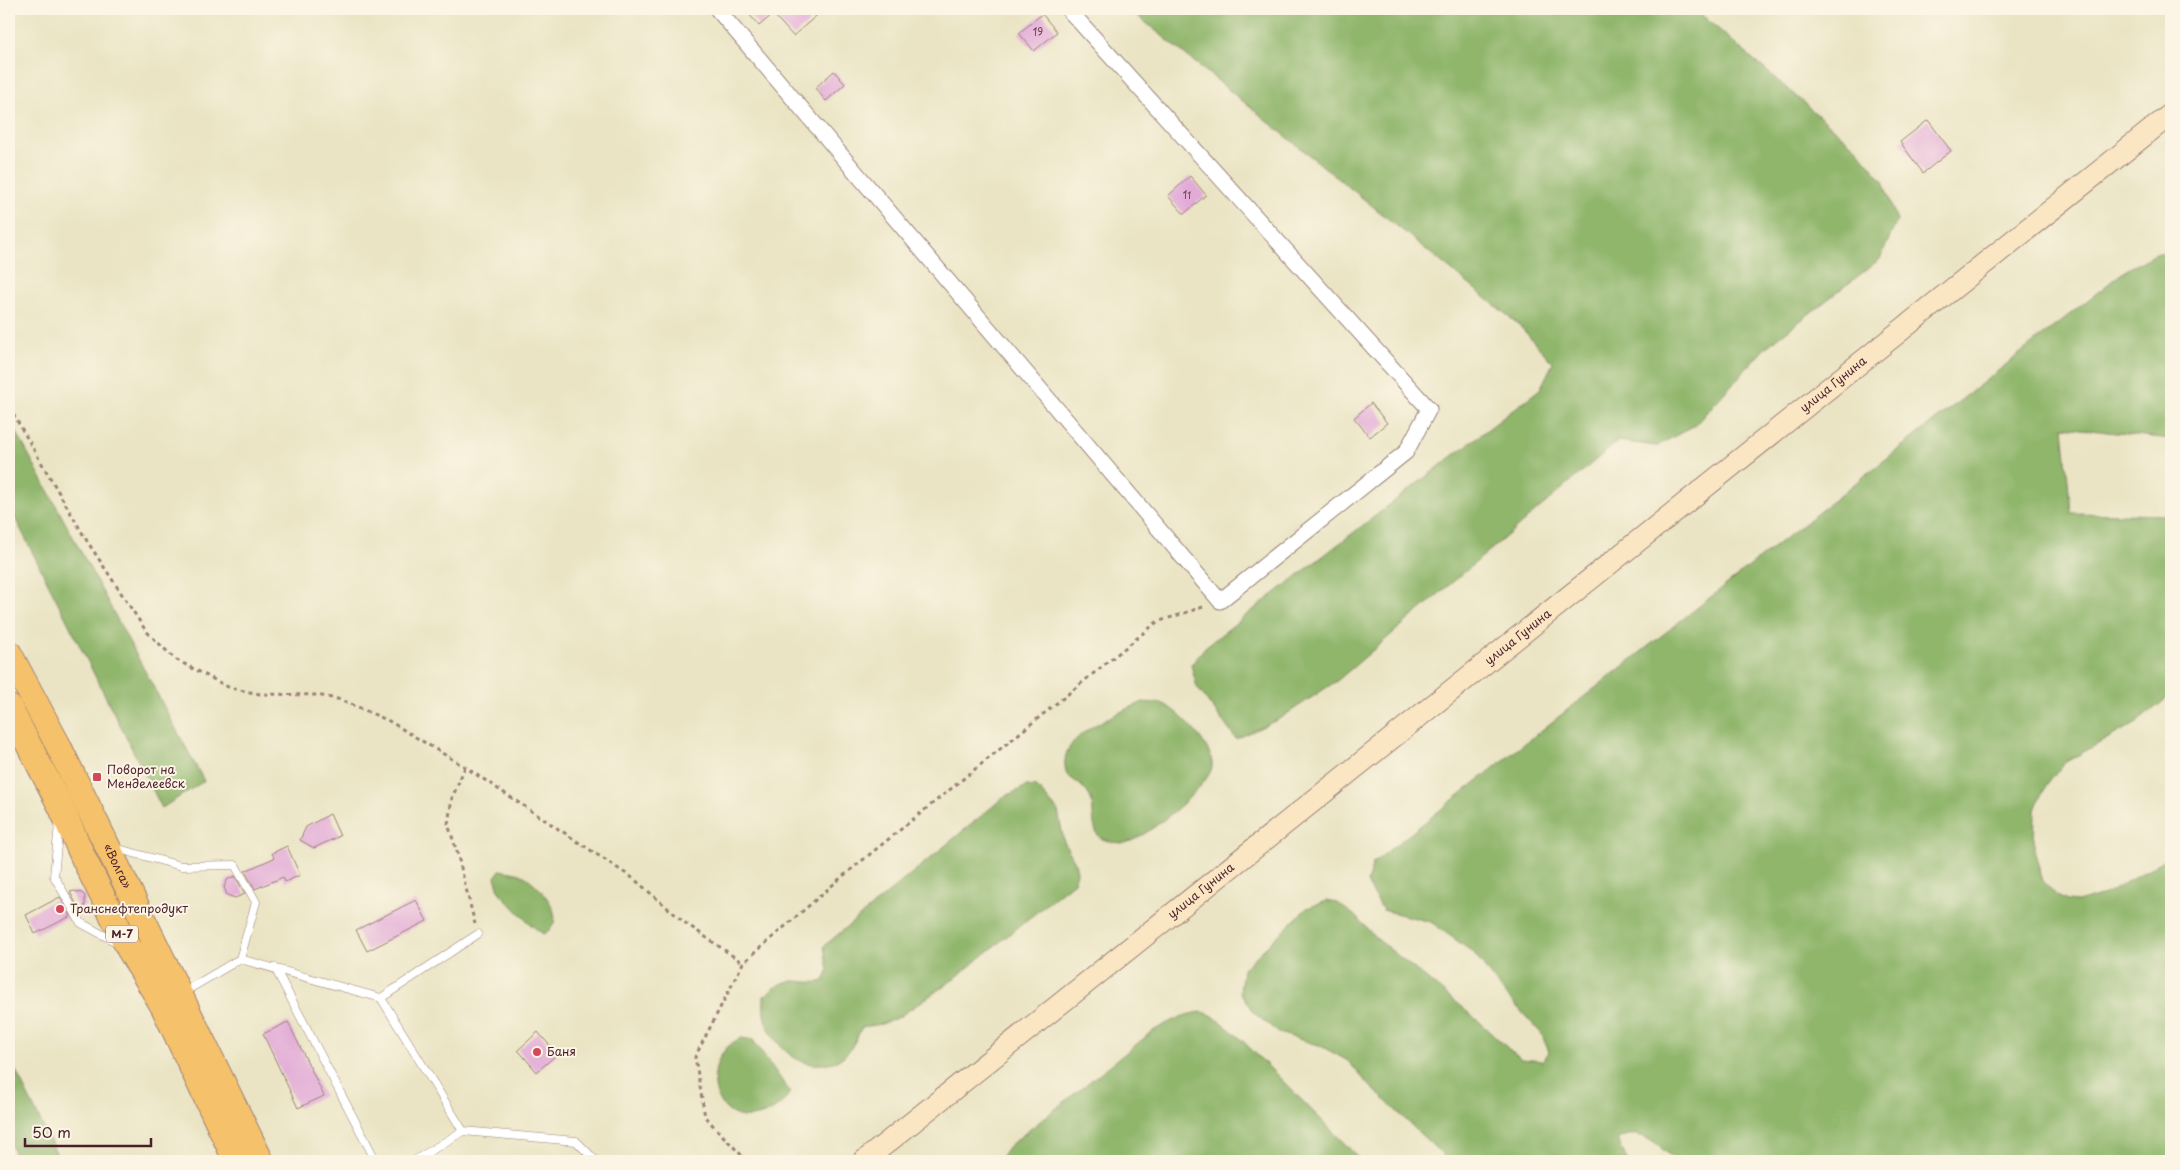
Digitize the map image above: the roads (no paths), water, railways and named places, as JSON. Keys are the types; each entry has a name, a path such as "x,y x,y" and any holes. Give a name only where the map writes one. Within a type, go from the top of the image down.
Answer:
{"highway":[{"name":"«Волга»","path":"9,654 57,743 261,1161"},
{"name":"М-7","path":"9,707 61,807 84,859 129,949 163,1006 236,1161"}],"main road":[{"name":"улица Гунина","path":"864,1161 2171,114"}],"street":[{"path":"717,9 1220,601 1406,452 1429,410 1068,9"}],"lane":[{"path":"61,807 54,876 81,923 129,949"},
{"path":"106,844 124,852 181,866 235,865 256,902 240,958 180,994"},
{"path":"381,998 478,934"},
{"path":"240,958 381,998 463,1131"},
{"path":"275,968 376,1161"},
{"path":"414,1161 463,1131 576,1141 596,1161"}],"place":[{"name":"Поворот на Менделеевск","path":"97,777"},
{"name":"Транснефтепродукт","path":"60,909"},
{"name":"Баня","path":"537,1052"}]}
